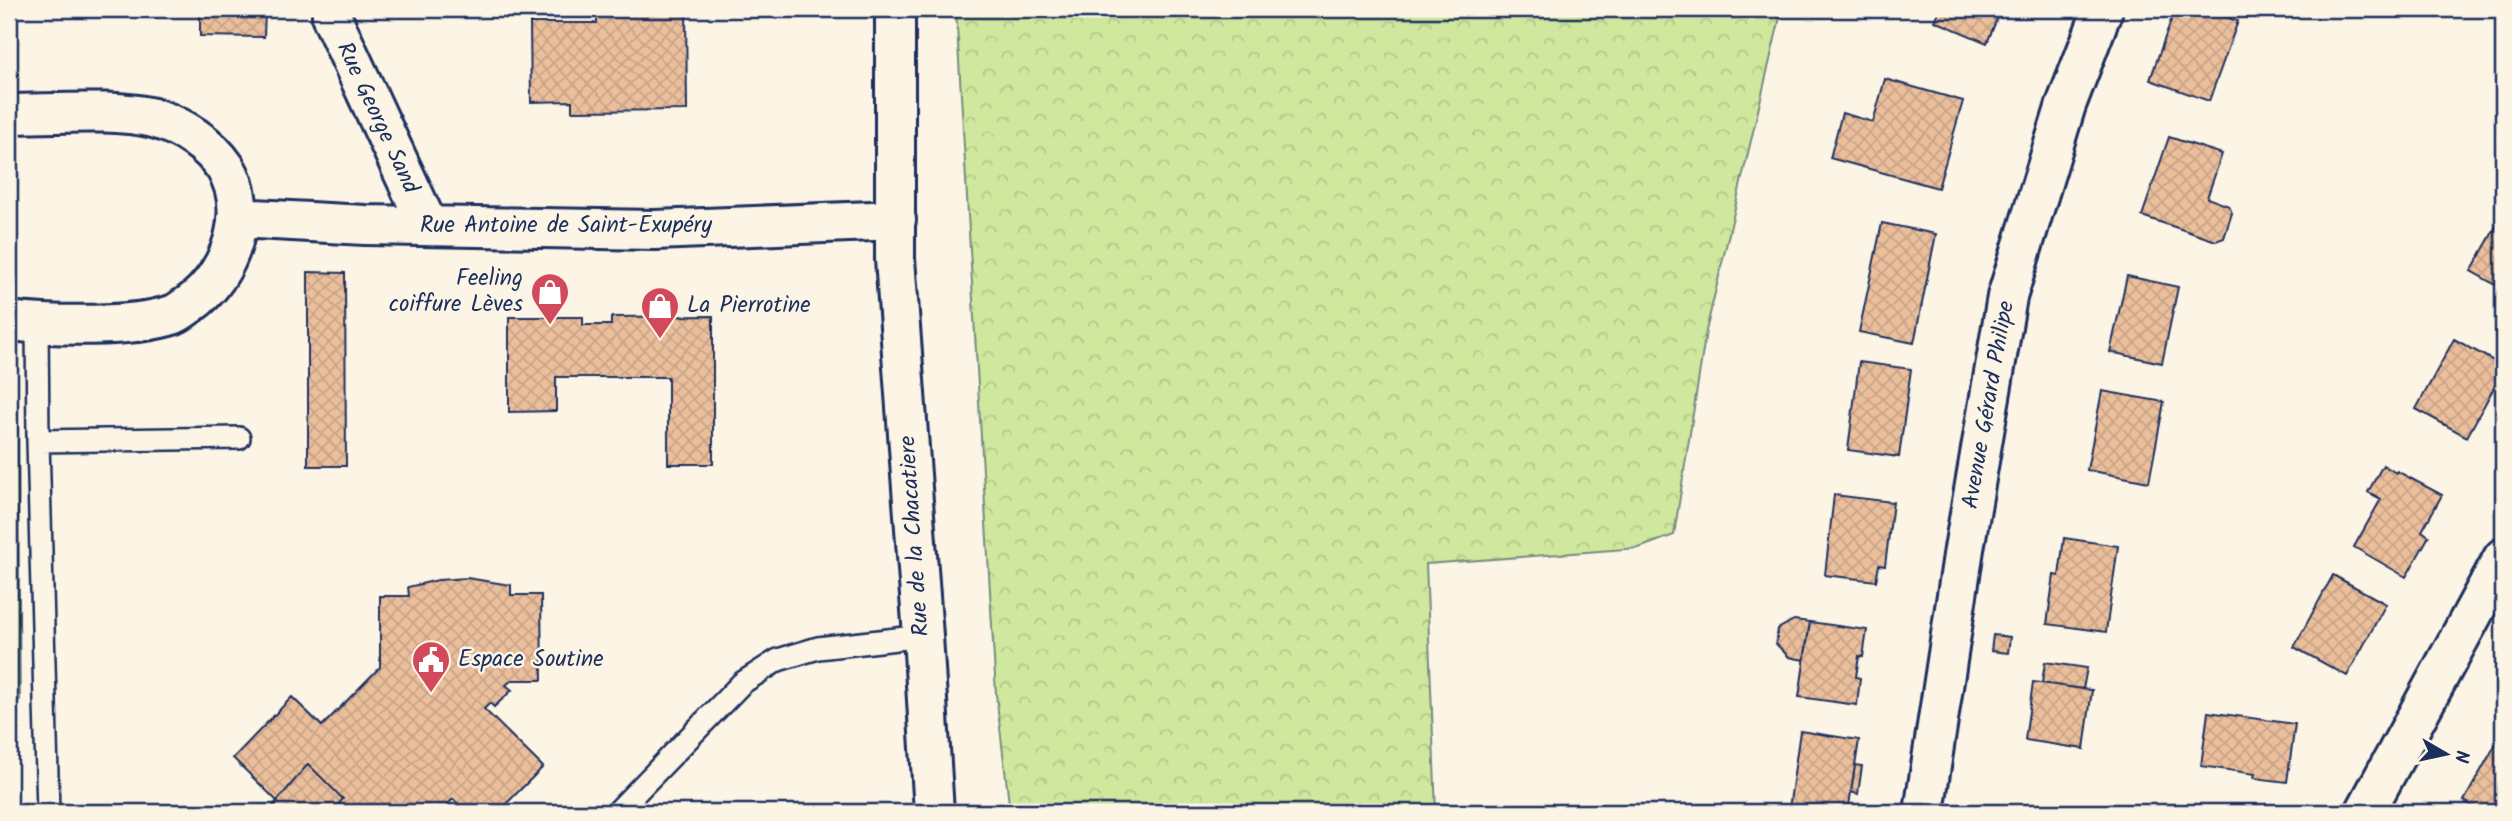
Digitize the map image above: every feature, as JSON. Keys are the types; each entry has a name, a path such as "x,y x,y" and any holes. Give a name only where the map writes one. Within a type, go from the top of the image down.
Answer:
{"street":[{"name":"Rue George Sand","path":"332,9 332,18 428,226"},
{"name":"Rue de la Chacatiere","path":"895,9 895,259 934,812"},
{"name":"Avenue Gérard Philipe","path":"1924,812 1964,549 2007,297 2066,105 2103,9"},
{"path":"9,114 133,114 158,120 189,133 209,148 226,169 235,191 237,218 232,245 222,271 203,295 174,314 136,322 23,323"},
{"name":"Rue Antoine de Saint-Exupéry","path":"237,218 428,226 655,230 896,220"},
{"path":"2365,812 2503,558"}],"lane":[{"path":"23,323 38,441 48,812"},
{"path":"38,441 239,438"},
{"path":"617,812 742,683 778,660 828,646 923,636"}],"green space":[{"path":"956,9 1782,9 1706,331 1674,535 1639,548 1426,564 1436,812 1010,812 996,694"},
{"path":"9,407 17,407 20,700 9,700"}],"building":[{"path":"200,9 277,9 265,10 264,37 200,36"},
{"path":"597,9 686,9 687,110 572,111 572,101 531,102 530,23 597,23"},
{"path":"1940,9 2001,9 1987,43 1935,21"},
{"path":"2175,9 2202,9 2238,21 2209,101 2150,80"},
{"path":"1885,79 1963,101 1938,188 1830,158 1842,113 1873,122"},
{"path":"2169,137 2222,154 2207,198 2229,206 2232,213 2224,238 2216,241 2142,216"},
{"path":"2503,214 2503,289 2471,271"},
{"path":"1882,223 1936,234 1914,343 1859,332"},
{"path":"308,272 345,273 346,466 308,466"},
{"path":"2127,276 2178,287 2162,363 2110,352"},
{"path":"713,316 713,464 668,464 668,377 556,377 556,411 509,412 509,317 583,317 583,325 611,325 611,317"},
{"path":"2454,339 2503,366 2503,371 2467,437 2416,409"},
{"path":"1859,362 1911,369 1899,457 1848,450"},
{"path":"2102,391 2164,402 2149,482 2087,470"},
{"path":"2383,465 2442,495 2422,531 2429,536 2406,577 2354,547 2381,499 2368,492"},
{"path":"1834,495 1893,502 1885,566 1879,565 1876,581 1825,575"},
{"path":"2064,538 2118,546 2106,632 2047,624 2054,575 2059,576"},
{"path":"2333,575 2386,604 2347,676 2294,647"},
{"name":"Espace Soutine","path":"467,578 511,585 511,595 541,595 542,680 512,680 506,685 512,690 494,707 490,703 484,709 543,767 498,812 467,812 453,799 440,812 268,812 278,802 233,758 292,697 322,726 380,667 380,596 409,596 408,587 438,580"},
{"path":"1794,620 1810,622 1804,660 1789,657 1776,644 1778,629"},
{"path":"1810,622 1867,630 1863,657 1859,656 1856,677 1860,678 1857,705 1799,697"},
{"path":"1993,635 2010,637 2008,653 1991,651"},
{"path":"2045,662 2087,668 2083,689 2042,683"},
{"path":"2033,682 2092,690 2084,749 2025,740"},
{"path":"2208,712 2295,724 2287,782 2254,778 2255,774 2201,766"},
{"path":"1800,731 1859,740 1848,812 1789,809"},
{"path":"2503,731 2503,812 2483,812 2464,801"},
{"path":"308,764 343,799 331,812 268,812"},
{"path":"1855,765 1862,766 1858,794 1851,792"}],"place":[{"name":"Feeling coiffure Lèves","path":"550,326"},
{"name":"La Pierrotine","path":"660,340"},
{"name":"Espace Soutine","path":"431,694"}]}
